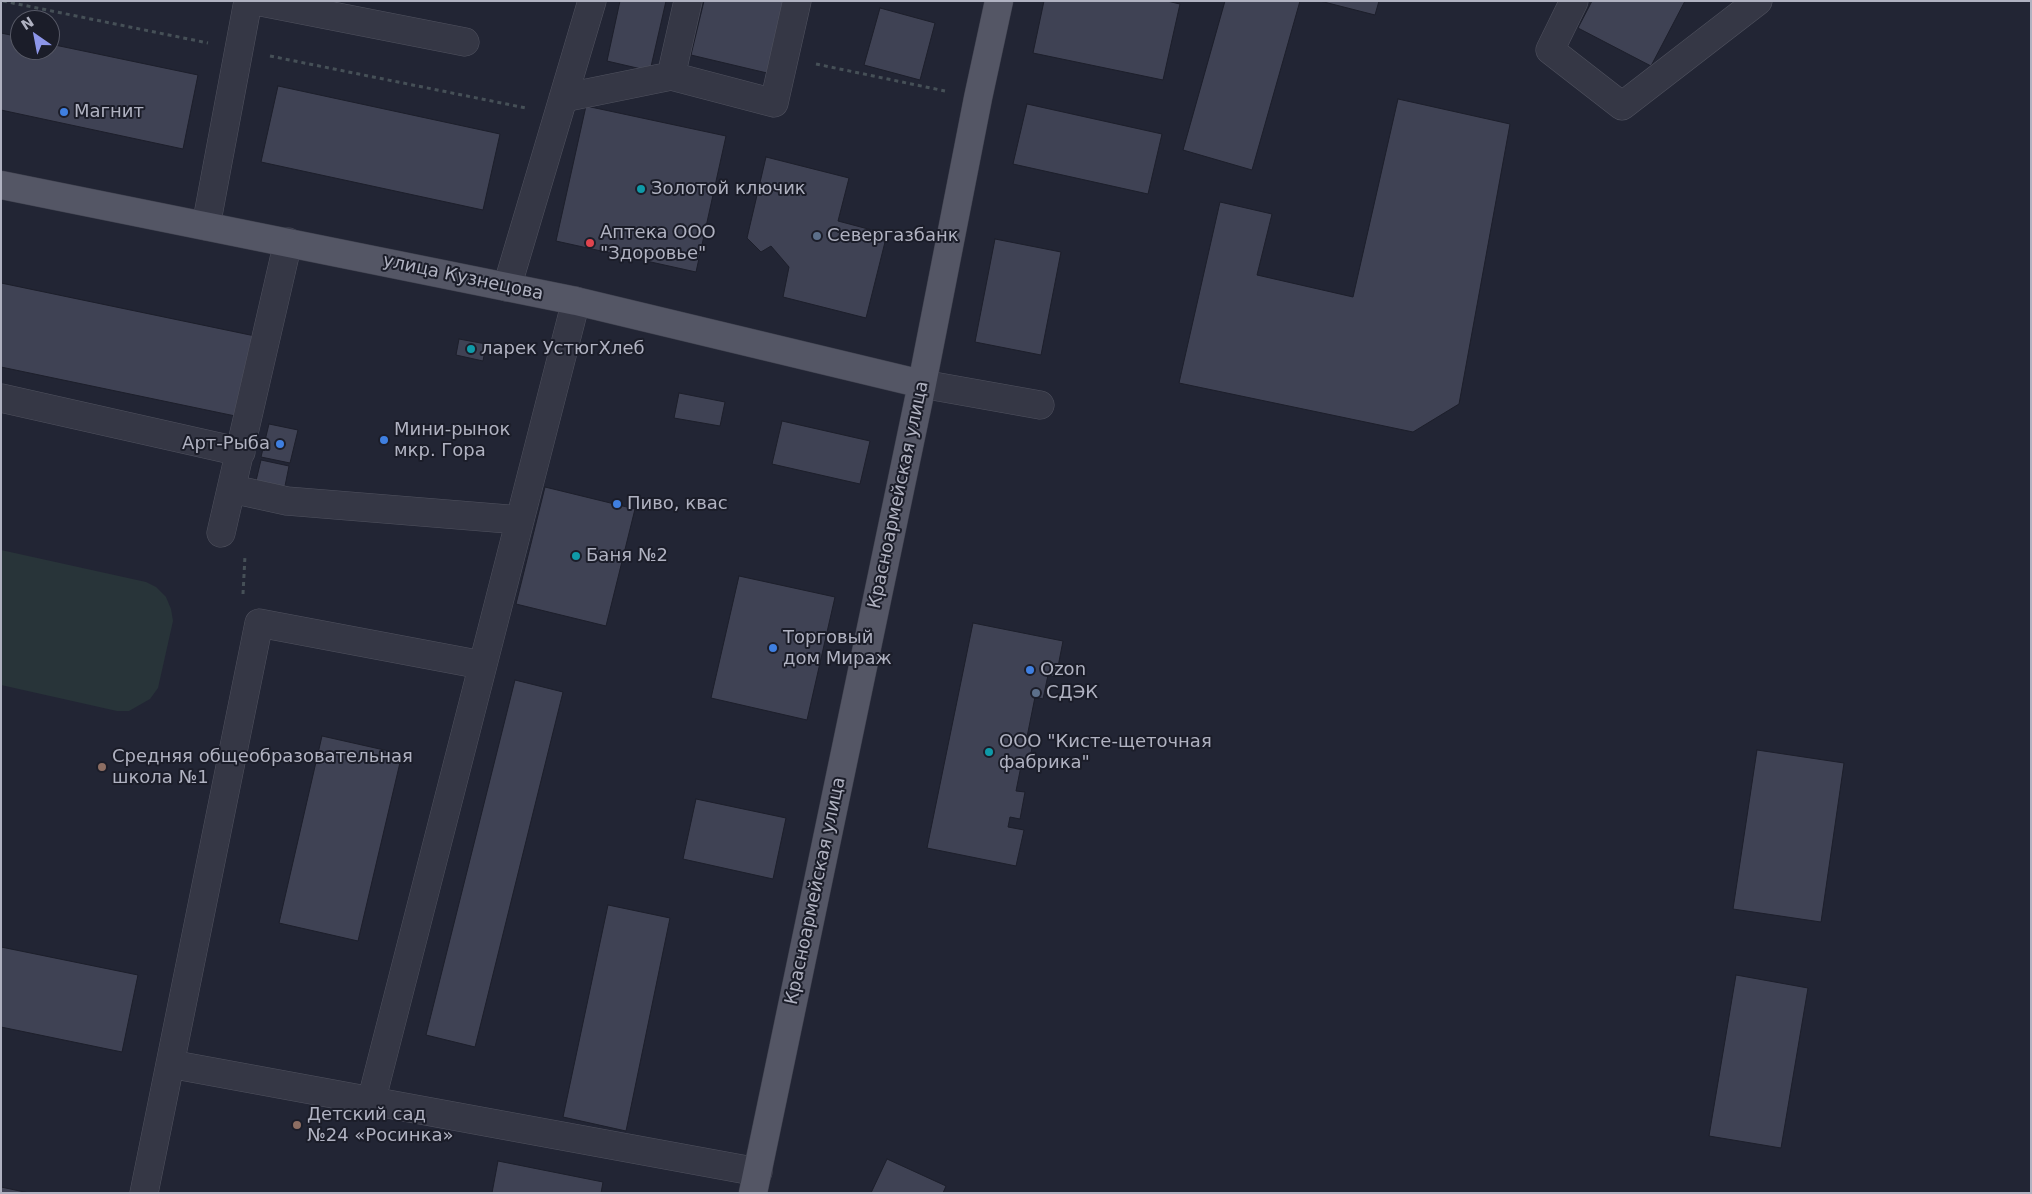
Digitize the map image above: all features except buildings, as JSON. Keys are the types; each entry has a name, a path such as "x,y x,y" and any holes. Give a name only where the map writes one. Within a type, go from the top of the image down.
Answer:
{"main road":[{"name":"Красноармейская улица","path":"755,1183 922,384 999,1"},
{"name":"улица Кузнецова","path":"1,185 576,301 922,384"}],"street":[{"path":"206,226 248,1"},
{"path":"256,1 465,42"},
{"path":"507,287 592,1"},
{"path":"672,76 688,1"},
{"path":"560,106 672,76 774,103 797,1"},
{"path":"1574,1 1550,50 1622,106 1758,1"},
{"path":"221,533 288,242"},
{"path":"371,1102 576,301"},
{"path":"922,384 1040,405"},
{"path":"1,398 241,452"},
{"path":"232,489 287,501 520,520"},
{"path":"144,1193 259,623 482,665"},
{"path":"170,1064 371,1102 755,1183"}],"path":[{"path":"3,1 239,49 560,106"},
{"path":"784,57 978,98"}],"shaded area":[{"path":"1,550 146,582 156,587 166,597 173,621 158,688 150,699 129,711 117,711 1,685"}],"place":[{"name":"Магнит","path":"64,112"},
{"name":"Золотой ключик","path":"641,189"},
{"name":"Севергазбанк","path":"817,236"},
{"name":"Аптека ООО \"Здоровье\"","path":"590,243"},
{"name":"ларек УстюгХлеб","path":"471,349"},
{"name":"Мини-рынок мкр. Гора","path":"384,440"},
{"name":"Арт-Рыба","path":"280,444"},
{"name":"Пиво, квас","path":"617,504"},
{"name":"Баня №2","path":"576,556"},
{"name":"Торговый дом Мираж","path":"773,648"},
{"name":"Ozon","path":"1030,670"},
{"name":"СДЭК","path":"1036,693"},
{"name":"ООО \"Кисте-щеточная фабрика\"","path":"989,752"},
{"name":"Средняя общеобразовательная школа №1","path":"102,767"},
{"name":"Детский сад №24 «Росинка»","path":"297,1125"}]}
